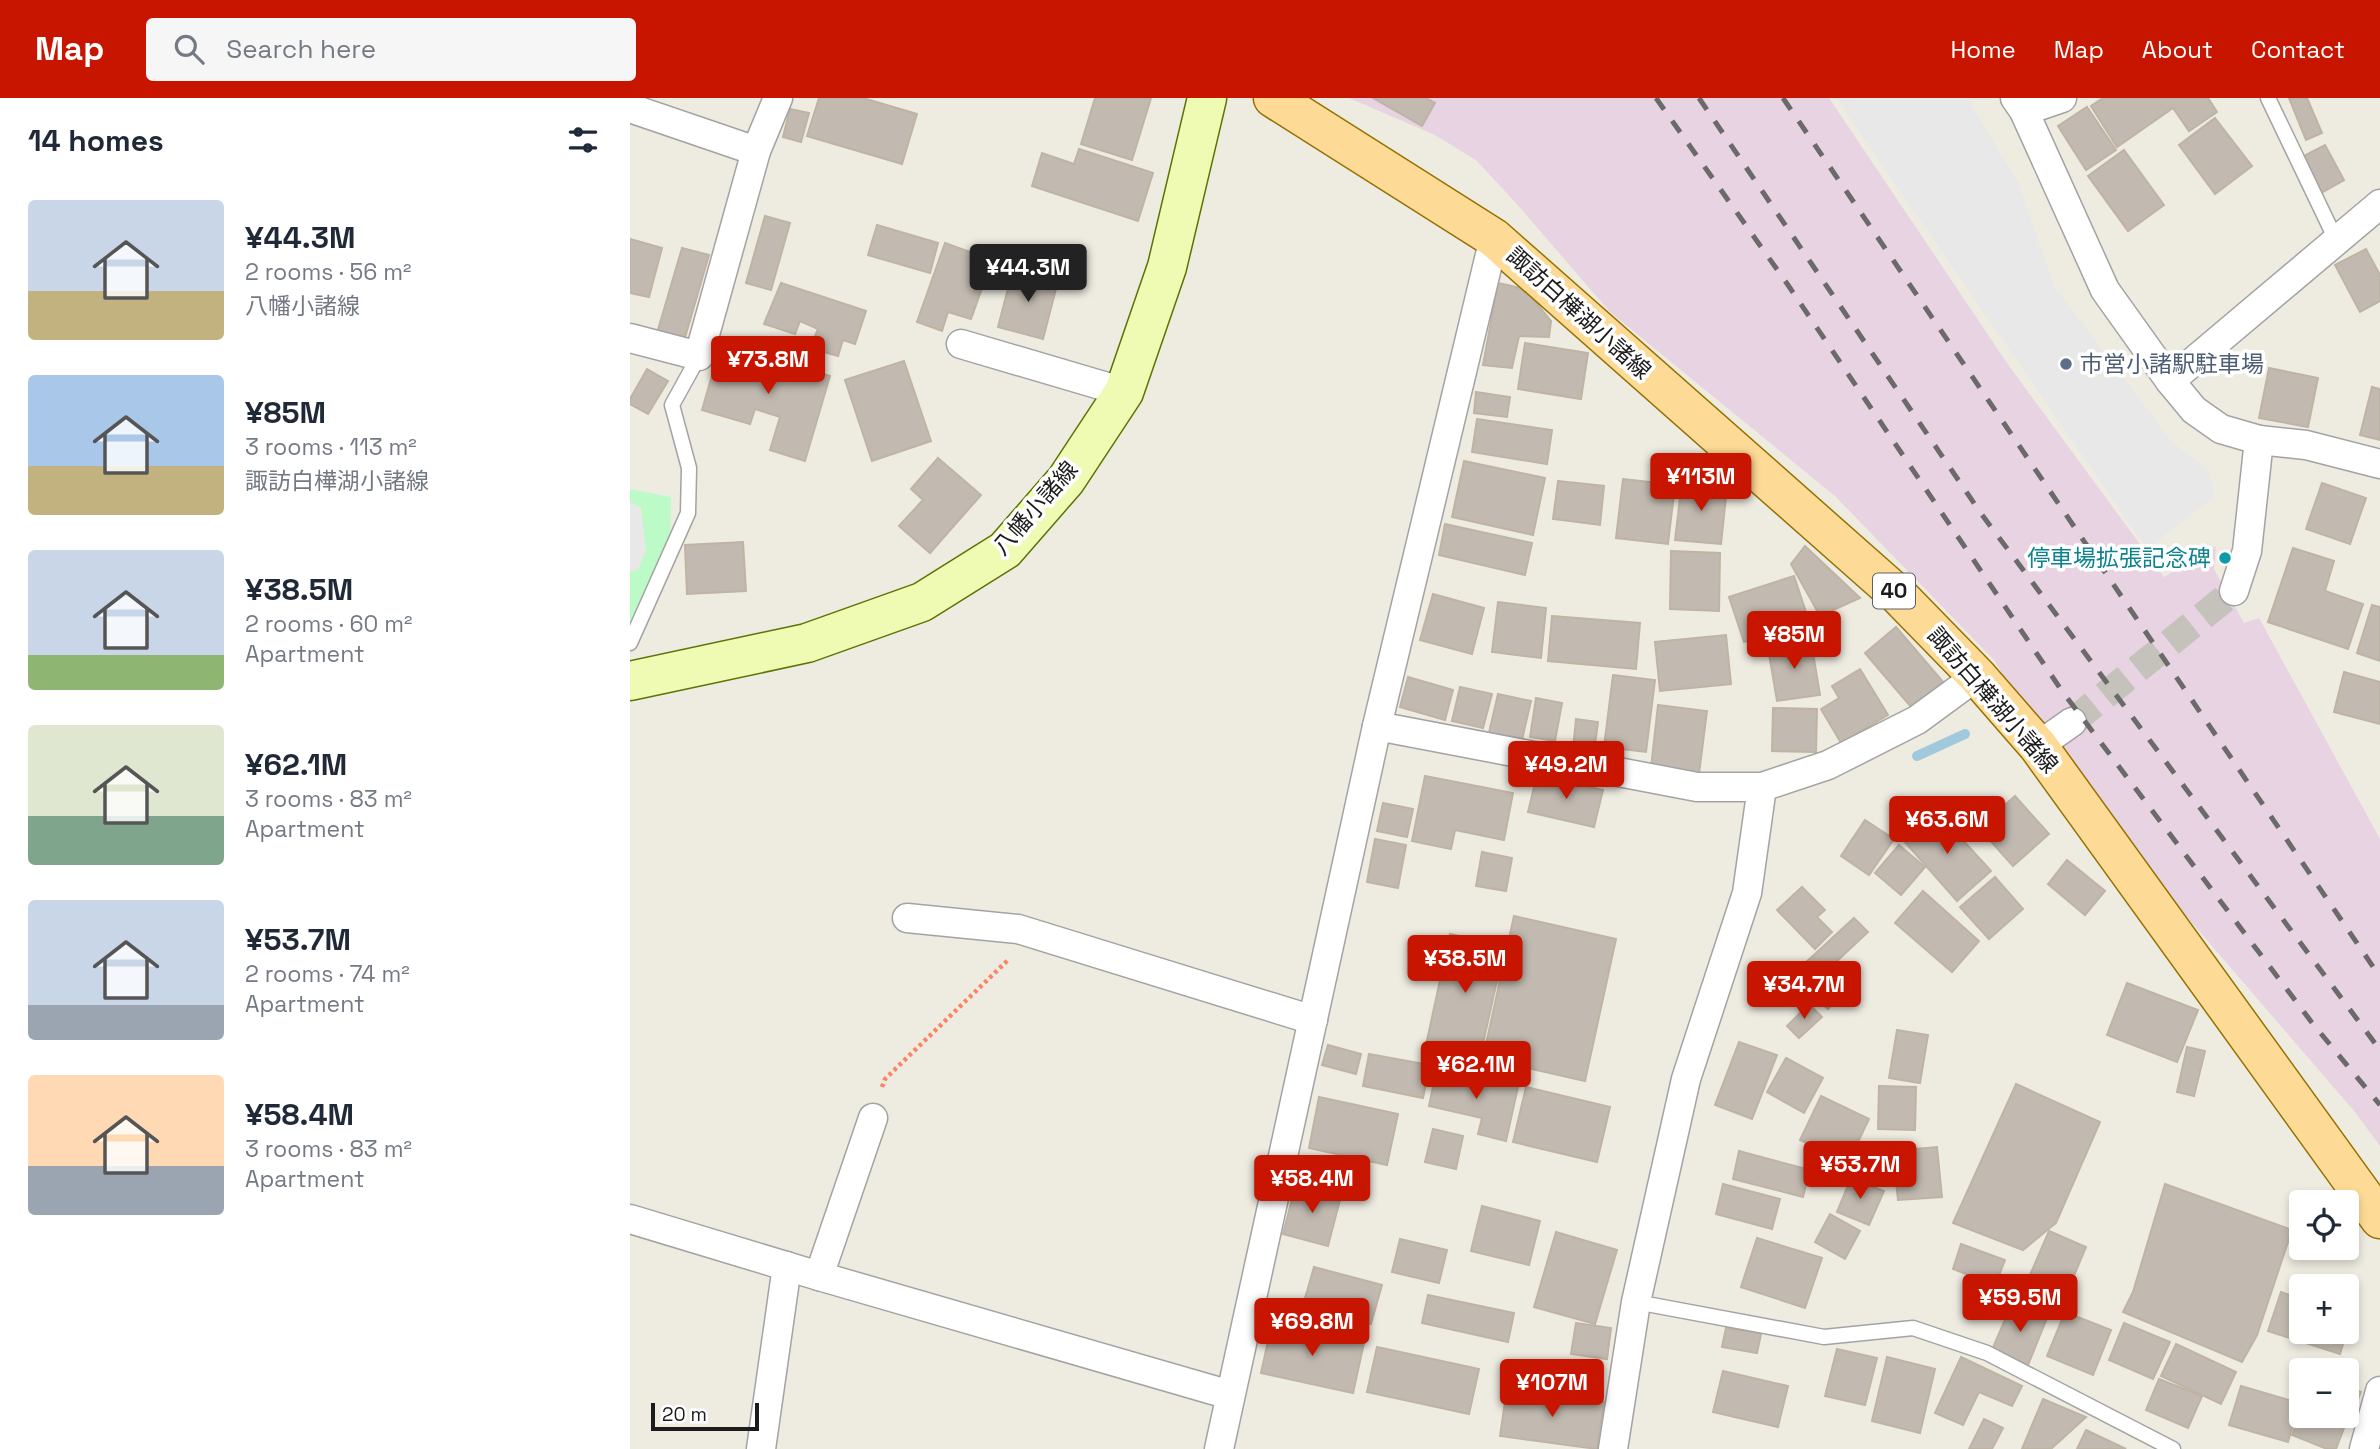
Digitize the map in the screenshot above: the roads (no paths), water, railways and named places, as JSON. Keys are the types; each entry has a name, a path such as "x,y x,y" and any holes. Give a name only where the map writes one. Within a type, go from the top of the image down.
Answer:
{"main road":[{"name":"八幡小諸線","path":"630,681 807,643 922,603 1005,550 1066,480 1124,391 1167,267 1207,98"},
{"name":"諏訪白樺湖小諸線","path":"1273,98 1494,238 1898,595 1977,676 2038,746 2380,1219"}],"street":[{"path":"630,338 699,356 756,151 778,98"},
{"path":"2062,98 2019,105 2105,290 2194,410 2221,429 2259,440 2306,445 2380,464"},
{"path":"630,108 756,151"},
{"path":"2170,381 2380,204"},
{"path":"1219,1449 1377,726 1494,238"},
{"path":"961,344 1124,391"},
{"path":"2234,591 2247,551 2259,440"},
{"path":"1377,726 1697,787 1762,787 1828,765 1906,726 1977,676"},
{"path":"2038,746 2072,722"},
{"path":"1613,1449 1625,1358 1636,1301 1686,1079 1747,893 1762,787"},
{"path":"907,918 1017,929 1313,1020"},
{"path":"819,1276 873,1118"},
{"path":"630,1219 1230,1395"},
{"path":"761,1449 787,1266"},
{"path":"2364,1449 2380,1391"}],"lane":[{"path":"2268,98 2337,242"},
{"path":"630,643 688,513 689,468 672,405 699,356"},
{"path":"1636,1301 1824,1337 1913,1328 1987,1353 2173,1449"}],"waterway":[{"path":"1917,756 1965,734"}],"tunnel":[{"path":"2072,722 2234,591"}],"railway":[{"path":"1656,98 1788,285 2062,691 2313,1024 2380,1105"},
{"path":"1699,98 1980,512 2380,1050"},
{"path":"1783,98 2380,977"}],"place":[{"name":"市営小諸駅駐車場","path":"2066,364"},
{"name":"停車場拡張記念碑","path":"2225,558"}]}
